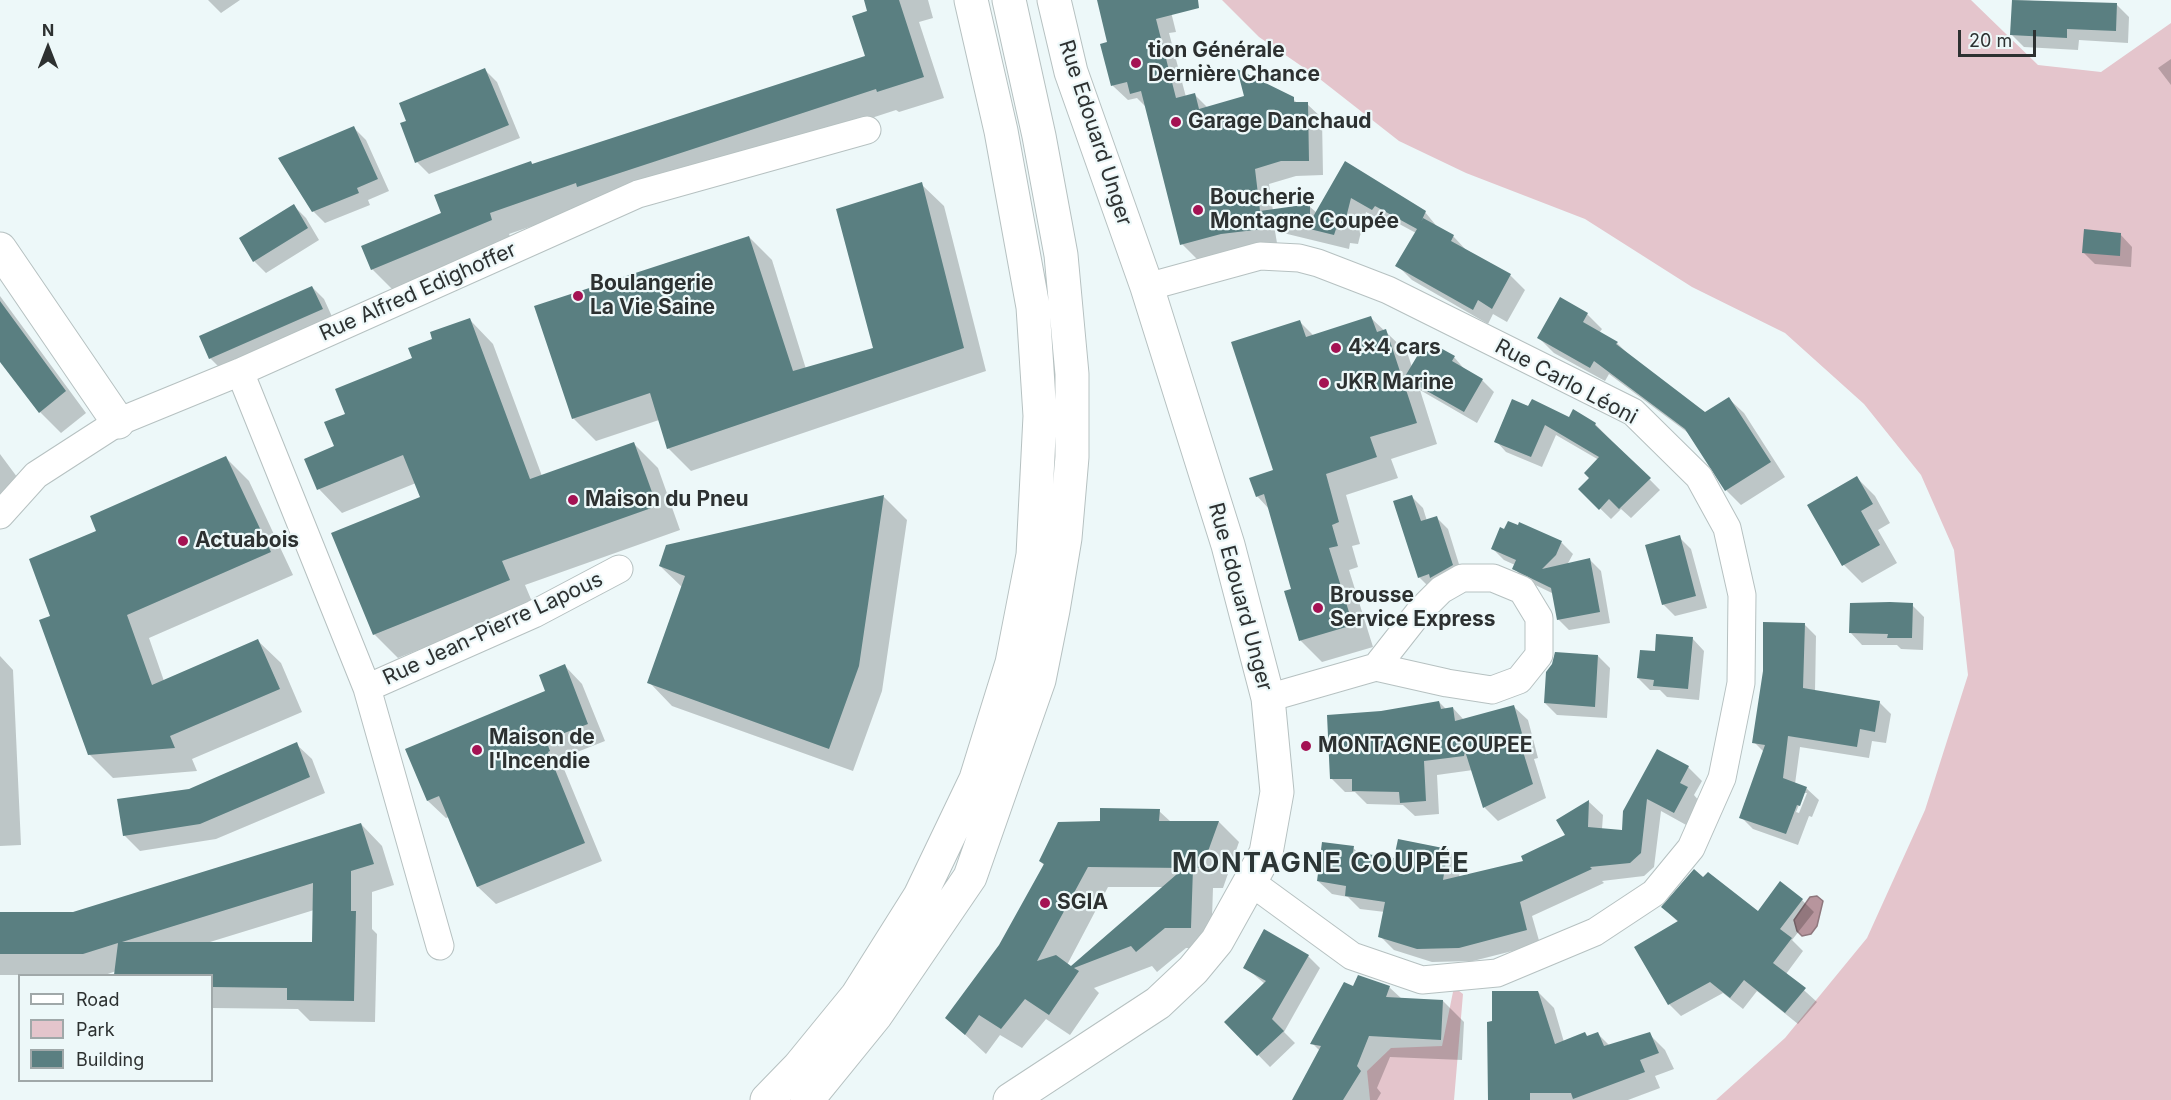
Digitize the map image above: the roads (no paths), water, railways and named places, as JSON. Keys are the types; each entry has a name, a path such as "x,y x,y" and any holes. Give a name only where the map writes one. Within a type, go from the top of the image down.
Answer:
{"main road":[{"path":"767,1100 799,1067 856,996 920,896 976,779 1012,663 1033,555 1040,416 1033,307 1001,131 971,0"},
{"path":"807,1100 876,1015 970,877 986,837 1039,680 1065,538 1072,457 1072,375 1061,255 1040,136 1009,0"},
{"name":"Rue Edouard Unger","path":"1010,1100 1158,1003 1193,970 1217,941 1252,883 1266,853 1276,792 1275,753 1268,698 1228,545 1147,287 1071,72 1054,0"},
{"path":"0,249 118,422"}],"street":[{"name":"Rue Alfred Edighoffer","path":"0,515 36,475 118,422 240,372 638,194 867,130"},
{"name":"Rue Carlo Léoni","path":"1147,287 1235,262 1276,256 1318,263 1388,290 1633,412 1699,477 1726,528 1742,595 1741,682 1722,778 1691,848 1654,892 1595,932 1497,973 1422,980 1352,956 1252,883"},
{"name":"Rue Jean-Pierre Lapous","path":"240,372 367,688 440,946"},
{"name":"Rue Jean-Pierre Lapous","path":"367,688 534,614 619,569"},
{"path":"1268,698 1376,666 1447,683 1492,690 1518,680 1539,655 1539,618 1522,590 1493,578 1462,578 1441,590 1420,611 1376,666"}],"place":[{"name":"tion Générale Dernière Chance","path":"1136,63"},
{"name":"Garage Danchaud","path":"1176,122"},
{"name":"Boucherie Montagne Coupée","path":"1198,210"},
{"name":"Boulangerie La Vie Saine","path":"578,296"},
{"name":"4x4 cars","path":"1336,348"},
{"name":"JKR Marine","path":"1324,383"},
{"name":"Maison du Pneu","path":"573,500"},
{"name":"Actuabois","path":"183,541"},
{"name":"Brousse Service Express","path":"1318,608"},
{"name":"MONTAGNE COUPEE","path":"1306,746"},
{"name":"Maison de l'Incendie","path":"477,750"},
{"name":"SGIA","path":"1045,903"}],"district":[{"name":"MONTAGNE COUPÉE","path":"1321,864"}]}
